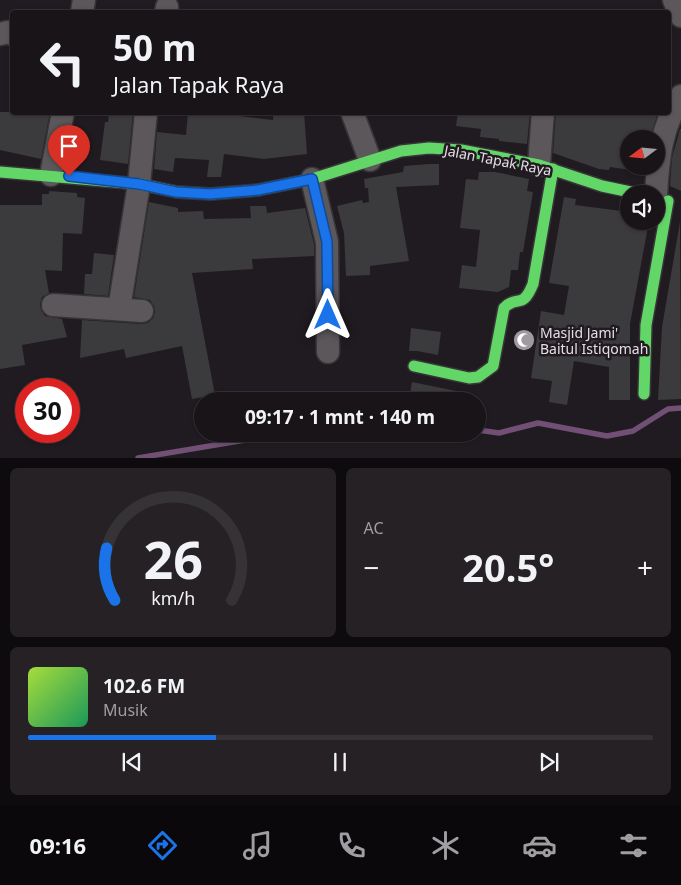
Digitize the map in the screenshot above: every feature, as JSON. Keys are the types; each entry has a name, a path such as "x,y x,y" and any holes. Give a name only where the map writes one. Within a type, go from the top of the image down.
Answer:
{"street":[{"path":"674,0 681,16"},
{"path":"664,185 661,143 674,107 681,96"},
{"path":"52,175 62,115"},
{"path":"118,309 139,184 146,115"},
{"path":"353,115 370,160"},
{"path":"414,366 469,378 478,377 493,366 504,308 509,303 525,300 529,296 533,284 546,167 543,115"},
{"name":"Jalan Tapak Raya","path":"0,172 139,184 176,192 210,194 258,190 312,179 401,151 428,148 461,150 546,167 602,186 620,190"},
{"path":"312,179 327,242 328,352"},
{"path":"644,394 646,325 660,230"},
{"path":"52,304 142,311"}],"building":[{"path":"0,112 10,112 10,115 49,115 41,159 0,150"},
{"path":"109,115 133,115 128,164 100,160 105,122 108,122"},
{"path":"188,115 232,115 273,120 273,115 304,115 307,154 264,159 224,154 221,177 207,177 209,160 175,158 173,172 154,169 157,132 186,135"},
{"path":"458,115 530,115 527,144 480,137 481,129 456,126"},
{"path":"556,115 657,115 653,130 620,130 620,168 610,167 609,170 599,169 553,153"},
{"path":"680,129 681,191 670,186 672,158"},
{"path":"439,164 439,185 396,187 409,261 370,266 370,275 346,276 344,233 337,206 362,200 363,203 369,202 368,188 365,188 364,179 403,172 404,166"},
{"path":"479,172 495,172 529,179 527,191 533,192 523,252 520,252 518,270 511,270 509,287 498,292 459,288 462,265 476,267 480,230 460,228 466,179 478,180"},
{"path":"49,191 77,193 77,197 85,198 82,234 63,233 62,271 45,270 49,293 42,297 40,304 45,316 62,319 67,337 22,345 25,365 0,369 0,205 42,205 42,194 49,194"},
{"path":"564,197 576,199 575,205 620,211 620,230 647,230 630,324 630,400 609,400 609,367 574,361 567,405 549,402 552,381 531,378 541,311 564,315 569,286 549,283"},
{"path":"149,202 178,208 178,212 203,211 204,219 251,218 250,206 266,206 267,213 305,208 314,244 314,256 252,259 253,269 192,273 214,392 194,392 194,399 192,399 182,346 126,358 124,349 80,358 82,320 141,324 148,323 153,318 154,306 150,300 134,297"},
{"path":"680,222 681,399 658,400 662,327"},
{"path":"94,253 114,255 108,296 84,294 85,274 92,274"},
{"path":"411,328 441,332 438,355 409,351"},
{"path":"412,382 461,392 410,392"}],"waterway":[{"path":"486,431 499,433 538,423 607,436 633,431 668,409 681,408"},
{"path":"138,458 233,442"}],"traffic: fast":[{"path":"0,172 139,184 177,192 211,194 258,190 312,179 401,151 429,148 461,150 539,165 602,186 620,190"},
{"path":"414,366 469,378 478,377 493,366 504,308 512,302 526,297 533,284 553,169"},
{"path":"644,394 646,325 668,201"}],"place":[{"name":"Masjid Jami' Baitul Istiqomah","path":"524,340"}],"route":[{"path":"69,176 139,184 176,192 210,194 258,190 312,179 327,242 328,315"}]}
